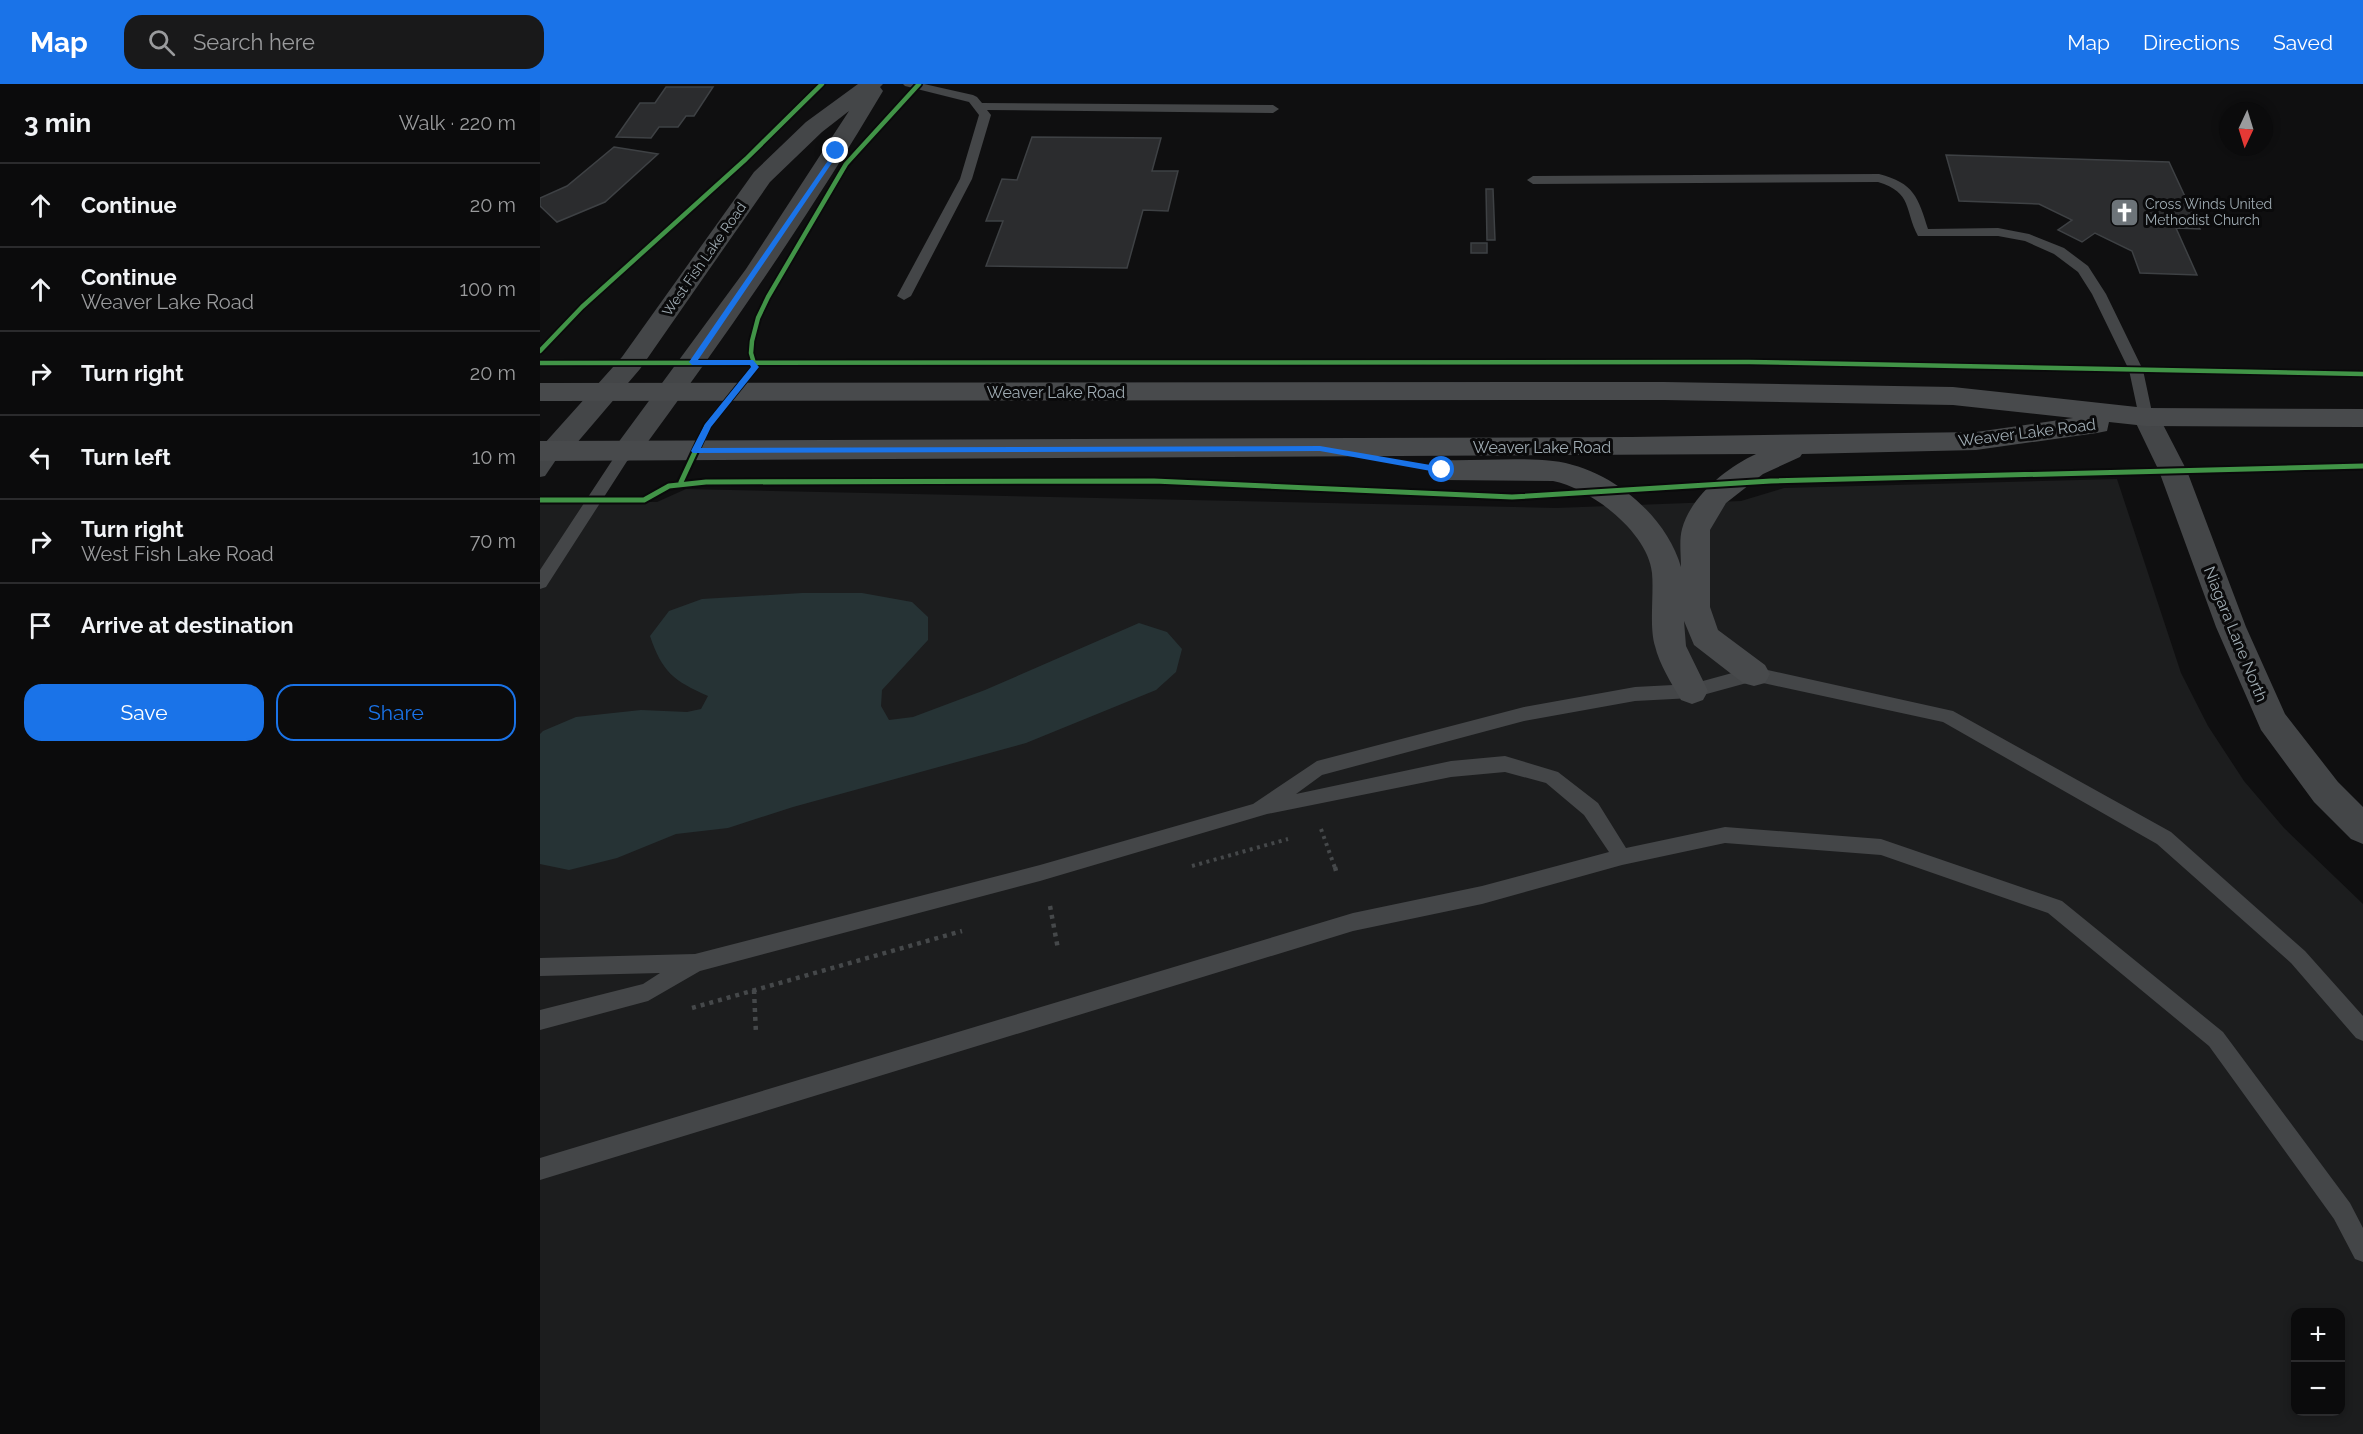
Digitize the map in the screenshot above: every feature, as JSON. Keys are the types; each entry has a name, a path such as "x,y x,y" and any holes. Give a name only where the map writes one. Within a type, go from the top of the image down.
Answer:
{"main road":[{"name":"Weaver Lake Road","path":"540,392 1522,390 1895,395 1953,396 2146,417 2363,418"},
{"name":"Weaver Lake Road","path":"545,458 626,451 1631,447 1976,441 2146,417"},
{"path":"1754,674 1705,637 1695,607 1696,530 1705,511 1716,496 1753,466 1805,444"},
{"path":"1320,448 1442,470 1553,471 1573,475 1607,493 1637,518 1662,553 1667,571 1670,646 1692,691"}],"street":[{"name":"West Fish Lake Road","path":"545,458 608,392 631,363 762,177 814,127 874,84"},
{"name":"West Fish Lake Road","path":"626,451 671,392 836,151 874,84"},
{"name":"Niagara Lane North","path":"2146,417 2173,471 2231,627 2272,721 2326,792 2363,828"}],"lane":[{"path":"904,296 966,179 985,115 973,99 909,84"},
{"path":"978,106 1273,109"},
{"path":"1533,180 1879,178 1897,183 1908,191 1923,232 1998,232 2029,238 2059,251 2083,269 2099,294 2136,370 2146,417"},
{"path":"540,583 626,451"},
{"path":"1258,810 1317,769 1524,714 1635,694 1692,691 1754,674 1947,716 2164,838 2298,957 2363,1031"},
{"path":"540,967 695,963 1040,873 1258,810 1450,769 1505,764 1552,777 1591,809 1622,857"},
{"path":"540,1169 1353,922 1482,895 1622,857 1725,835 1881,847 2055,907 2216,1040 2342,1211 2363,1251"},
{"path":"540,1020 648,992 695,963"}],"path":[{"path":"1310,832 1322,829 1336,871"},
{"path":"1186,868 1299,836"},
{"path":"1039,909 1061,903"},
{"path":"1050,906 1058,949"},
{"path":"686,1009 973,928"},
{"path":"754,990 756,1034"}],"shaded area":[{"path":"2117,479 2181,673 2208,726 2244,781 2284,828 2363,904 2363,1434 540,1434 540,500 657,502 686,489 1556,508 1741,501 1784,488"},
{"path":"802,593 862,593 912,602 928,617 928,640 882,690 881,706 889,720 913,717 985,690 1139,623 1167,632 1182,649 1176,672 1156,690 1026,743 793,807 728,828 676,834 617,858 569,870 540,864 540,734 576,717 641,710 687,712 701,709 708,696 671,674 659,658 650,636 669,611 702,599"}],"building":[{"path":"666,87 713,87 694,116 686,116 678,127 659,127 651,138 616,137 640,103 655,103"},
{"path":"1032,137 1161,138 1152,171 1178,171 1168,211 1143,210 1127,268 986,266 1003,221 986,221 1002,179 1017,180"},
{"path":"614,147 658,154 605,202 557,222 540,206 540,198 567,186"},
{"name":"Cross Winds United Methodist Church","path":"1946,155 2169,162 2200,229 2176,228 2197,275 2140,273 2132,251 2095,233 2082,242 2058,230 2072,220 2039,204 1959,201"},
{"path":"1486,189 1493,189 1495,240 1487,240"},
{"path":"1471,243 1487,243 1487,253 1471,253"}],"cycle path":[{"path":"540,351 582,307 746,159 822,84"},
{"path":"681,482 707,426 755,367 751,353 758,318 846,164 919,84"},
{"path":"540,363 1749,362 2363,374"},
{"path":"540,500 644,500 661,489 687,482 1154,481 1512,497 1771,481 2363,466"}],"place":[{"name":"Cross Winds United Methodist Church","path":"2124,212"}],"route":[{"path":"836,151 692,362 753,362 755,367 707,426 695,451 1320,448 1442,470"}]}
